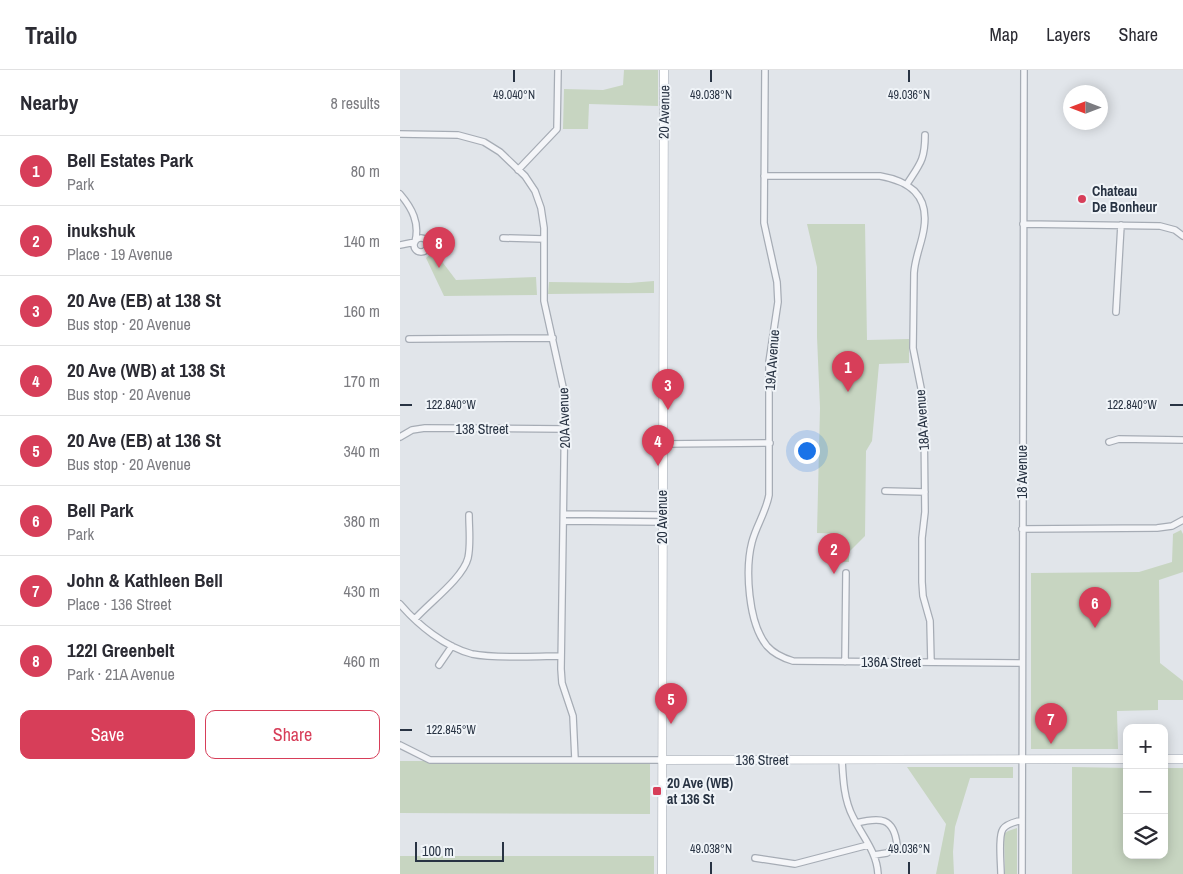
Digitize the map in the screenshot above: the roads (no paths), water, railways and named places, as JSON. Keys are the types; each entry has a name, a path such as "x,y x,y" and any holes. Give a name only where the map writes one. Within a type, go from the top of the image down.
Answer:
{"street":[{"path":"518,170 557,129 558,70"},
{"name":"20 Avenue","path":"662,874 664,70"},
{"name":"19A Avenue","path":"765,70 764,223 777,282 778,302 769,362 769,495 767,505 752,539 750,559 751,606 758,630 766,645"},
{"name":"18 Avenue","path":"1022,874 1021,663 1024,70"},
{"name":"20A Avenue","path":"400,134 458,135 484,142 500,152 518,170 530,184 539,200 543,219 544,293 564,389 561,656 562,683 573,716 576,759"},
{"path":"764,176 880,176 896,178 907,184 922,161 925,152 925,135"},
{"name":"18A Avenue","path":"907,184 918,196 924,213 924,227 914,267 913,348 924,403 926,492 922,546 922,582 923,596 930,621 931,662"},
{"path":"400,194 408,204 415,219 417,234 415,242 400,246"},
{"path":"1023,224 1160,226 1175,230 1183,236"},
{"path":"1116,312 1121,225"},
{"path":"503,238 544,239"},
{"path":"409,338 553,338"},
{"name":"138 Street","path":"400,437 412,430 425,428 565,429"},
{"path":"1109,442 1120,439 1183,440"},
{"path":"662,444 770,443"},
{"path":"885,491 926,492"},
{"path":"564,514 604,514 662,518"},
{"path":"604,514 605,522"},
{"path":"415,619 456,577 466,563 469,547 469,515"},
{"path":"564,522 605,522 662,518"},
{"path":"1022,529 1157,528 1172,526 1183,520"},
{"path":"844,662 846,573"},
{"path":"400,604 415,619 452,646 466,652 482,655 561,656"},
{"name":"136A Street","path":"766,645 778,655 793,661 1021,663"},
{"path":"439,665 452,646"},
{"name":"136 Street","path":"400,745 430,760 1123,759"},
{"path":"1168,759 1183,759"},
{"path":"842,760 847,800 856,823 878,864 878,874"},
{"path":"856,823 871,819 880,820 891,825 896,834 897,845 887,853 874,855"},
{"path":"1001,874 1001,835 1004,828 1011,823 1022,820"},
{"path":"755,858 795,864 868,845"}],"place":[{"name":"Chateau De Bonheur","path":"1082,199"},
{"name":"122l Greenbelt","path":"439,268"},
{"name":"Bell Estates Park","path":"848,392"},
{"name":"20 Ave (EB) at 138 St","path":"668,410"},
{"name":"20 Ave (WB) at 138 St","path":"658,466"},
{"name":"inukshuk","path":"834,574"},
{"name":"Bell Park","path":"1095,628"},
{"name":"20 Ave (EB) at 136 St","path":"671,724"},
{"name":"John & Kathleen Bell","path":"1051,744"},
{"name":"20 Ave (WB) at 136 St","path":"657,791"}]}
